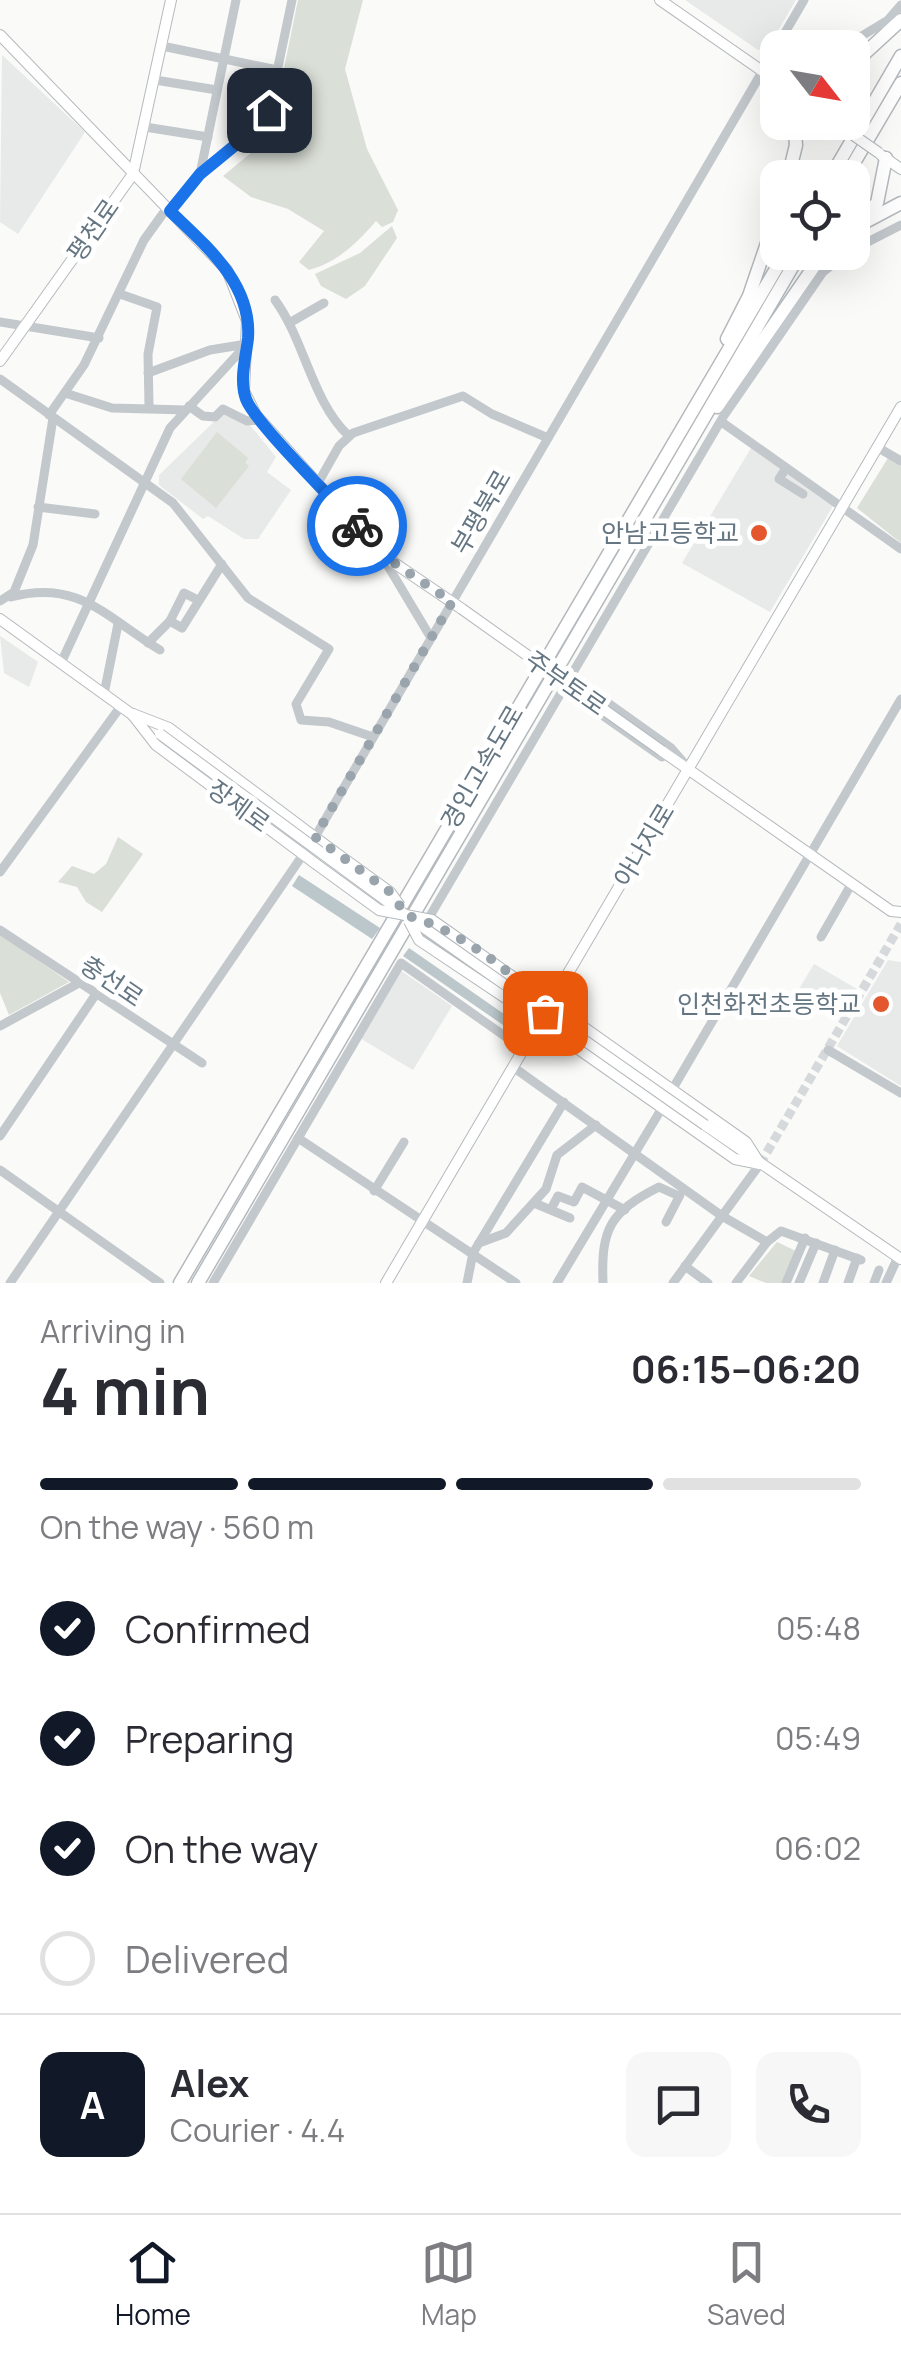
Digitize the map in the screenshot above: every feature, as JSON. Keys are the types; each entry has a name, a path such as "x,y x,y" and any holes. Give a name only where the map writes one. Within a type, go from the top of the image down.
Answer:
{"highway":[{"path":"870,51 901,20"},
{"path":"840,160 901,56"},
{"path":"856,160 901,83"},
{"path":"870,211 877,204 882,156"},
{"path":"870,219 901,203"},
{"path":"695,402 749,296 760,264"},
{"name":"경인고속도로","path":"180,1283 775,270"},
{"name":"경인고속도로","path":"198,1283 397,959 404,936 790,270"},
{"path":"702,424 730,390 812,270"}],"main road":[{"name":"평천로","path":"0,361 132,174 172,0"},
{"path":"660,0 760,71"},
{"name":"주부토로","path":"0,36 227,270 244,310 244,391 260,420 381,554 852,884 891,910 901,912"},
{"path":"861,140 901,168"},
{"name":"아나지로","path":"386,1283 901,407"},
{"name":"장제로","path":"0,619 407,916 900,1259"},
{"name":"장제로","path":"127,710 168,728 390,892 419,940 522,1009 565,1014 746,1142 760,1164"},
{"name":"장제로","path":"127,710 156,745 379,910 432,920 533,992 554,1032 735,1159 760,1164"}],"street":[{"path":"200,174 236,0"},
{"path":"5,599 33,545 51,416 98,338 144,240 200,174 262,122 269,110 292,0"},
{"name":"부평북로","path":"788,30 804,0"},
{"path":"870,31 901,6"},
{"path":"162,46 277,70"},
{"name":"부평북로","path":"10,1283 315,837 431,638 457,605 548,438 760,75"},
{"path":"155,80 217,90"},
{"path":"145,127 208,137"},
{"path":"870,242 901,225"},
{"path":"545,1013 531,997 426,923 682,484 827,270"},
{"path":"120,294 157,308 148,373 149,406"},
{"path":"275,300 292,322 332,420 349,436"},
{"path":"292,322 324,303"},
{"path":"0,322 98,338"},
{"path":"148,373 210,350 247,344"},
{"path":"61,662 170,428 247,344"},
{"path":"0,379 174,504 248,598 330,649 296,704 297,716 373,736"},
{"path":"65,394 112,408 188,408 215,417 223,409 247,420 260,420"},
{"path":"318,483 349,436 370,425 463,396 492,414 548,438"},
{"path":"723,423 901,549"},
{"path":"878,448 901,461"},
{"path":"786,468 779,479 802,494"},
{"path":"38,508 95,514"},
{"path":"381,554 431,638"},
{"path":"170,622 182,628 222,564"},
{"path":"5,599 50,591 90,600 118,624 160,650"},
{"path":"148,643 170,622 184,593 196,599"},
{"path":"104,694 118,624"},
{"path":"570,676 672,748 688,770"},
{"path":"573,695 572,686 581,683"},
{"path":"562,687 664,759 688,770"},
{"path":"672,1090 901,699"},
{"path":"0,872 127,710"},
{"path":"821,936 852,884"},
{"name":"충선로","path":"0,930 202,1063"},
{"path":"213,1283 397,959 524,1049"},
{"path":"0,1026 79,983"},
{"path":"0,1136 96,994"},
{"path":"828,1050 901,1092"},
{"path":"513,1066 634,1153 682,1193 767,1242"},
{"path":"467,1283 476,1248 564,1102"},
{"path":"558,1283 662,1108"},
{"path":"476,1248 506,1233 546,1189 557,1154 596,1125"},
{"path":"298,1138 422,1222 476,1248 516,1283"},
{"path":"374,1191 404,1142"},
{"path":"533,1153 551,1165"},
{"path":"674,1283 760,1164"},
{"path":"0,1170 160,1282"},
{"path":"534,1203 567,1217 571,1201 582,1187 625,1210"},
{"path":"604,1283 604,1234 611,1220 659,1187 682,1193"},
{"path":"666,1222 682,1193"},
{"path":"551,1209 558,1196 571,1201"},
{"path":"736,1283 767,1242 781,1231 859,1259 848,1283"},
{"path":"786,1283 804,1238"},
{"path":"799,1283 816,1242"},
{"path":"823,1283 836,1250"},
{"path":"886,1283 900,1259"},
{"path":"686,1266 708,1283"},
{"path":"874,1283 879,1270"}],"shaded area":[{"path":"298,0 363,0 345,69 367,149 398,210 393,222 382,227 376,221 346,251 309,270 299,262 324,231 288,209 251,197 223,176 274,134 268,126 276,107"},
{"path":"685,0 796,0 778,30 760,30 758,50"},
{"path":"2,55 85,132 18,234 0,222"},
{"path":"392,226 397,238 365,286 346,299 321,286 315,274 360,253"},
{"path":"224,412 249,424 276,457 267,472 291,490 258,539 244,539 208,516 203,519 159,485 159,475"},
{"path":"217,432 248,458 245,463 249,466 216,508 181,479"},
{"name":"안남고등학교","path":"751,448 833,506 770,612 682,563"},
{"path":"888,458 901,466 901,543 857,508"},
{"path":"0,636 38,662 29,687 4,673"},
{"path":"118,837 143,854 102,912 86,902 77,887 58,882 72,866 94,874 106,864"},
{"path":"299,875 380,928 372,939 292,886"},
{"path":"0,934 69,982 9,1015 0,993"},
{"path":"409,948 517,1023 526,1019 519,1036 403,956"},
{"name":"인천화전초등학교","path":"888,960 901,962 901,1086 837,1046"},
{"path":"814,964 857,989 842,1014 799,989"},
{"path":"400,970 452,1006 413,1070 358,1037"},
{"path":"777,1242 796,1251 785,1283 766,1283 749,1276"}],"tunnel":[{"path":"760,1164 901,924"}],"way so far":[{"path":"357,526 381,554 452,602 315,837 390,892 407,916 432,920 533,992 545,1013"}],"place":[{"name":"안남고등학교","path":"759,533"},
{"name":"인천화전초등학교","path":"881,1004"}],"route":[{"path":"269,110 262,122 200,174 170,211 227,270 241,298 248,334 243,380 250,407 357,526"}]}
